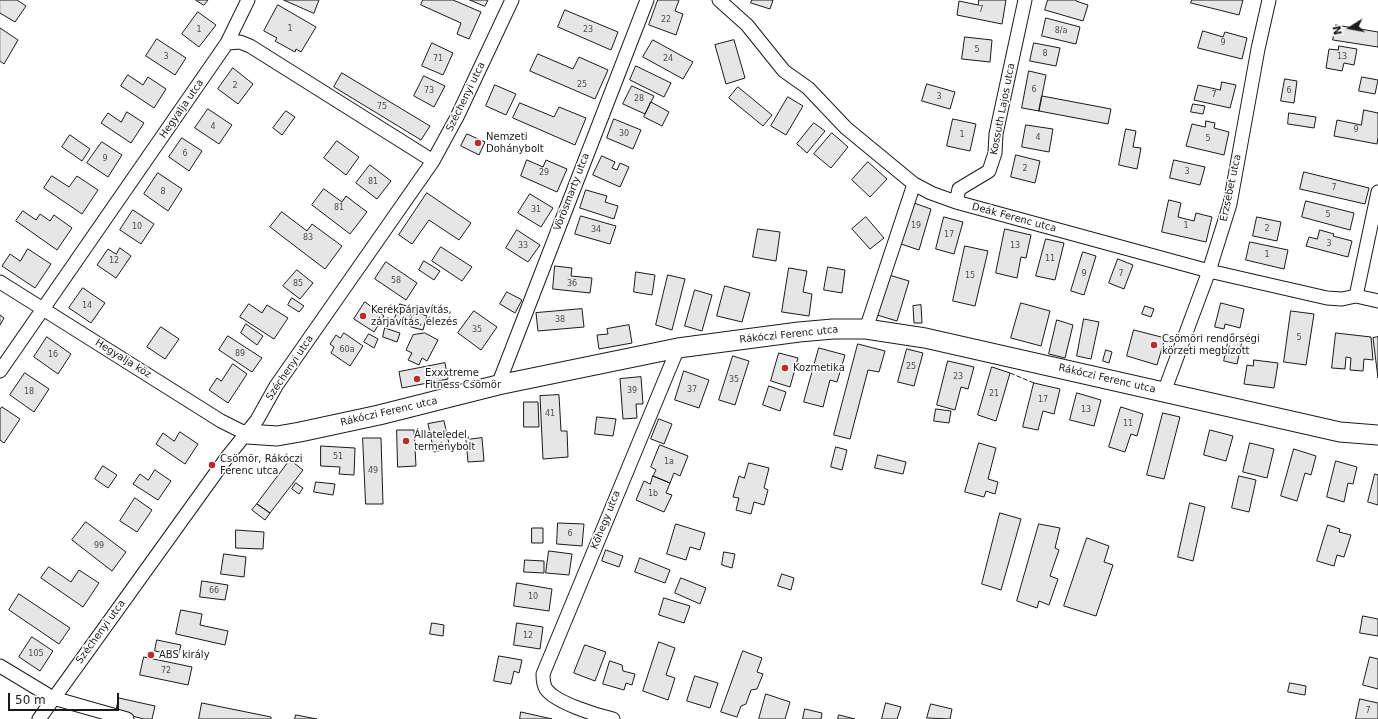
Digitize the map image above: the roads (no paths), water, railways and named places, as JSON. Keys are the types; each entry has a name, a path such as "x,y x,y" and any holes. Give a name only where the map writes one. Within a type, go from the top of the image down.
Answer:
{"street":[{"name":"Hegyalja utca","path":"0,371 227,43 248,0"},
{"name":"Széchenyi utca","path":"39,719 228,456 257,420 276,386 433,161 458,117 512,0"},
{"name":"Vörösmarty utca","path":"498,385 647,0"},
{"name":"Deák Ferenc utca","path":"719,0 747,25 784,71 808,88 846,128 914,184 931,193 956,202 1209,271 1327,298 1342,299 1356,296 1378,301"},
{"name":"Kossuth Lajos utca","path":"956,202 959,189 989,171 995,153 996,134 1025,0"},
{"name":"Erzsébet utca","path":"1164,392 1209,271 1230,204 1258,49 1269,0"},
{"path":"227,43 240,42 250,46 433,161"},
{"path":"866,329 914,184"},
{"path":"1356,296 1378,192"},
{"name":"Hegyalja köz","path":"0,282 221,421 247,434"},
{"name":"Rákóczi Ferenc utca","path":"247,434 277,436 300,432 379,415 498,385 678,348 799,332 833,329 866,329 925,338 1340,432 1378,435"},
{"name":"Kőhegy utca","path":"599,717 566,703 549,692 543,681 545,668 678,348"},
{"path":"0,666 53,698 127,719"},
{"path":"599,717 613,719"}],"place":[{"name":"Nemzeti Dohánybolt","path":"478,143"},
{"name":"Kerékpárjavítás, zárjavítás, élezés","path":"363,316"},
{"name":"Csömöri rendőrségi körzeti megbízott","path":"1154,345"},
{"name":"Kozmetika","path":"785,368"},
{"name":"Exxxtreme Fitness Csömör","path":"417,379"},
{"name":"Állateledel, terménybolt","path":"406,441"},
{"name":"Csömör, Rákóczi Ferenc utca","path":"212,465"},
{"name":"ABS király","path":"151,655"}]}
